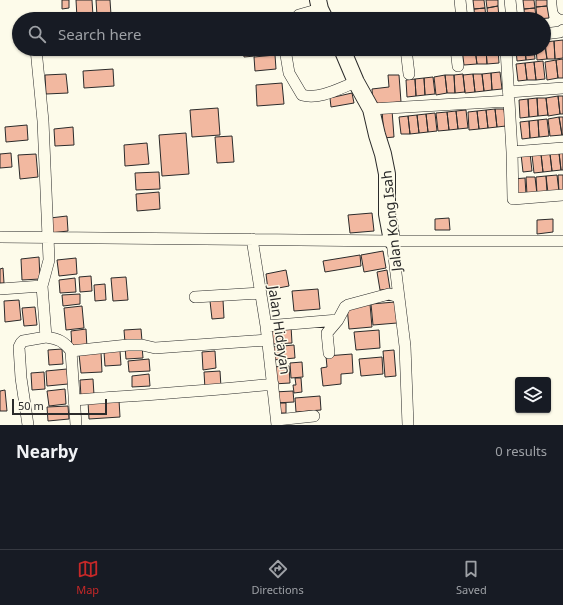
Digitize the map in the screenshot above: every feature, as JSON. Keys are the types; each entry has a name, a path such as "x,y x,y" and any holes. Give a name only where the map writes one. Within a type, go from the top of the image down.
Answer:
{"street":[{"path":"460,0 461,12"},
{"path":"510,0 511,12"},
{"path":"562,0 563,9"},
{"path":"310,12 321,9"},
{"path":"551,33 563,30"},
{"path":"37,56 43,121 49,260 42,286 46,337"},
{"path":"286,56 290,73 302,95 309,96 325,94 356,82"},
{"name":"Jalan Kong Isah","path":"345,56 356,82 372,109 387,174 387,214 392,241 405,346 408,425"},
{"path":"407,56 409,74"},
{"path":"457,56 458,66"},
{"path":"506,56 513,199 563,195"},
{"path":"372,109 509,96 563,88"},
{"path":"512,152 563,148"},
{"path":"0,237 392,241 563,241"},
{"name":"Jalan Hidayan","path":"252,239 266,326 277,422"},
{"path":"0,289 42,286"},
{"path":"195,297 261,293"},
{"path":"329,353 327,333 338,320 345,307 389,294 399,296"},
{"path":"266,326 338,320"},
{"path":"28,425 21,378 20,344 23,341 46,337 66,344 71,352 76,425"},
{"path":"71,352 128,345 142,345 155,348 267,340"},
{"path":"75,400 161,393 201,392 272,384"},
{"path":"277,422 314,416"}],"building":[{"path":"62,0 69,0 69,8 62,9"},
{"path":"76,0 92,0 93,12 77,12"},
{"path":"96,0 110,0 111,12 97,12"},
{"path":"473,0 484,0 485,8 474,9"},
{"path":"486,0 498,0 498,6 487,8"},
{"path":"523,0 534,0 535,8 524,9"},
{"path":"536,0 547,0 547,6 536,7"},
{"path":"498,6 498,12 487,12 487,8"},
{"path":"547,6 548,12 536,12 536,7"},
{"path":"485,8 485,12 474,12 474,9"},
{"path":"535,8 535,12 524,12 524,9"},
{"path":"563,40 563,58 555,59 554,41"},
{"path":"551,41 554,41 555,59 547,59 547,56 551,56"},
{"path":"275,56 276,69 255,71 254,57"},
{"path":"463,56 476,56 477,64 464,65"},
{"path":"476,56 486,56 487,64 477,64"},
{"path":"486,56 498,56 499,63 487,64"},
{"path":"517,56 526,56 526,60 517,61"},
{"path":"526,56 535,56 535,59 526,60"},
{"path":"537,56 546,56 547,59 537,60"},
{"path":"563,59 563,78 558,78 556,60"},
{"path":"556,60 558,78 547,80 545,62"},
{"path":"543,61 545,79 536,80 534,62"},
{"path":"534,62 536,80 527,80 525,63"},
{"path":"525,63 527,80 518,81 516,64"},
{"path":"113,69 114,86 84,88 83,71"},
{"path":"500,72 502,89 492,90 491,73"},
{"path":"491,73 492,90 484,91 482,74"},
{"path":"66,74 68,93 46,94 45,75"},
{"path":"463,74 465,92 455,93 454,75"},
{"path":"473,74 475,92 465,93 463,75"},
{"path":"473,74 482,74 484,91 475,92"},
{"path":"388,75 399,75 401,102 373,104 372,89 389,87"},
{"path":"445,75 447,93 436,95 434,77"},
{"path":"445,75 454,75 455,93 447,93"},
{"path":"433,77 435,94 425,95 424,78"},
{"path":"424,78 425,95 416,96 415,79"},
{"path":"415,79 416,96 407,97 406,80"},
{"path":"282,83 284,104 257,106 256,85"},
{"path":"352,93 354,103 331,107 330,98"},
{"path":"558,96 560,114 548,116 546,98"},
{"path":"558,96 563,96 563,114 560,114"},
{"path":"537,98 546,98 548,115 538,116"},
{"path":"537,98 538,116 529,117 528,99"},
{"path":"528,99 529,117 520,118 519,100"},
{"path":"218,108 220,135 192,137 190,110"},
{"path":"495,109 504,109 506,126 497,127"},
{"path":"495,109 497,127 488,128 486,110"},
{"path":"382,110 392,110 394,137 384,138"},
{"path":"466,110 468,128 458,129 456,111"},
{"path":"486,110 488,128 479,129 477,111"},
{"path":"456,111 458,129 449,130 447,112"},
{"path":"477,111 479,129 469,130 468,112"},
{"path":"447,112 449,130 438,131 436,113"},
{"path":"435,113 437,131 428,132 426,114"},
{"path":"426,114 428,132 419,133 417,115"},
{"path":"417,115 419,133 410,134 408,116"},
{"path":"408,116 410,134 401,134 399,117"},
{"path":"559,117 562,135 550,136 548,119"},
{"path":"559,117 563,117 563,135 562,135"},
{"path":"547,119 549,136 539,137 538,120"},
{"path":"538,120 539,137 530,138 529,121"},
{"path":"529,121 530,138 522,139 520,122"},
{"path":"27,125 28,140 6,142 5,127"},
{"path":"73,127 74,145 55,146 54,129"},
{"path":"186,133 189,174 162,176 159,135"},
{"path":"232,136 234,162 217,163 215,137"},
{"path":"147,143 149,164 125,166 124,145"},
{"path":"563,152 563,170 561,170 559,153"},
{"path":"11,153 12,167 0,168 0,154"},
{"path":"530,153 532,171 523,172 521,154"},
{"path":"559,153 561,170 552,171 550,154"},
{"path":"36,154 38,177 20,179 18,155"},
{"path":"541,154 543,172 534,173 532,155"},
{"path":"541,154 550,154 552,171 543,172"},
{"path":"159,172 160,189 136,190 135,173"},
{"path":"557,175 559,192 548,193 546,176"},
{"path":"558,175 563,175 563,191 559,192"},
{"path":"546,176 547,193 537,194 536,177"},
{"path":"526,177 535,177 537,194 527,195"},
{"path":"525,178 526,195 515,196 513,179"},
{"path":"159,192 160,209 137,211 136,194"},
{"path":"372,213 374,231 350,233 348,215"},
{"path":"67,216 68,231 51,233 50,218"},
{"path":"449,218 450,230 435,230 435,219"},
{"path":"553,219 553,232 537,234 537,220"},
{"path":"383,251 386,268 364,272 361,255"},
{"path":"360,255 361,266 325,272 323,261"},
{"path":"39,257 40,279 22,280 21,259"},
{"path":"76,258 77,274 59,276 57,260"},
{"path":"3,268 4,283 0,283 0,269"},
{"path":"286,270 289,286 268,290 266,274"},
{"path":"387,270 390,289 380,290 377,272"},
{"path":"91,276 92,291 80,292 79,277"},
{"path":"126,277 128,300 113,301 111,278"},
{"path":"75,278 76,292 60,293 59,280"},
{"path":"105,284 106,300 95,301 94,285"},
{"path":"318,289 320,309 294,311 292,291"},
{"path":"80,294 80,304 63,306 62,295"},
{"path":"19,300 21,320 5,322 4,301"},
{"path":"223,300 224,318 212,319 210,301"},
{"path":"395,302 397,323 373,325 371,304"},
{"path":"370,304 372,327 349,329 347,306"},
{"path":"82,306 84,328 66,330 64,308"},
{"path":"35,307 37,325 24,326 22,308"},
{"path":"291,326 292,343 272,344 271,328"},
{"path":"86,329 87,348 72,349 71,331"},
{"path":"141,329 142,341 125,343 124,330"},
{"path":"379,330 380,348 356,350 354,332"},
{"path":"294,345 295,358 273,360 272,347"},
{"path":"142,346 143,358 126,359 125,347"},
{"path":"62,349 63,364 49,365 48,350"},
{"path":"394,350 396,376 385,377 383,351"},
{"path":"120,351 121,365 105,366 104,352"},
{"path":"215,351 216,368 203,370 202,352"},
{"path":"101,352 102,372 81,373 79,354"},
{"path":"352,354 353,373 341,374 341,384 323,386 321,368 327,367 326,356"},
{"path":"382,357 383,374 361,376 359,359"},
{"path":"149,359 150,371 129,372 128,361"},
{"path":"302,362 303,377 291,378 290,363"},
{"path":"289,366 290,383 273,384 272,367"},
{"path":"67,369 68,384 47,386 46,371"},
{"path":"220,371 221,387 205,389 204,372"},
{"path":"44,372 45,389 32,390 31,373"},
{"path":"149,374 150,386 132,387 132,376"},
{"path":"295,378 301,378 302,392 294,393 293,385 296,385"},
{"path":"93,379 94,395 81,397 80,380"},
{"path":"65,389 66,404 49,406 47,391"},
{"path":"5,390 7,411 0,411 0,391"},
{"path":"293,391 294,402 275,403 274,392"},
{"path":"320,396 321,410 296,412 295,398"},
{"path":"119,400 120,417 89,419 88,402"},
{"path":"276,403 286,403 286,413 277,413"},
{"path":"68,406 69,419 48,421 47,407"}]}
